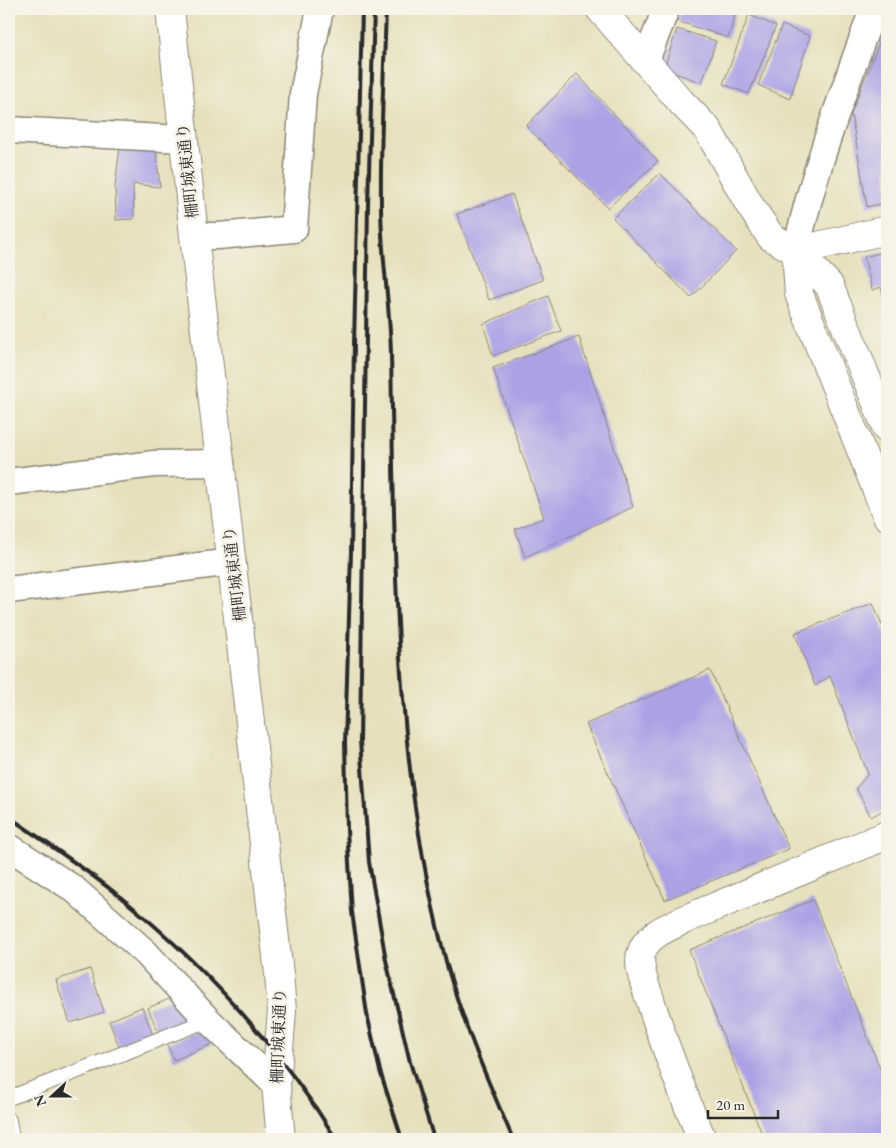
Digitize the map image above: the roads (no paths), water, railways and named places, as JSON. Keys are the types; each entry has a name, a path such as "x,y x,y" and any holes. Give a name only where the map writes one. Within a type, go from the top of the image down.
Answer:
{"street":[{"name":"柵町城東通り","path":"170,9 183,139 281,992 282,1011 276,1085 281,1139"},
{"path":"194,236 218,236 294,229 303,94 320,9"},
{"path":"600,9 708,130 749,204 771,236 796,251 829,285 887,429"},
{"path":"646,60 666,9"},
{"path":"873,9 824,148 805,209 796,251 799,294 887,516"},
{"path":"9,130 183,139"},
{"path":"796,251 887,230"},
{"path":"9,482 154,464 221,463"},
{"path":"9,590 232,562"},
{"path":"702,1139 667,1051 642,973 641,955 647,944 660,931 681,921 887,835"},
{"path":"9,847 74,889 146,953 208,1020 276,1085"}],"lane":[{"path":"9,1098 208,1020"},
{"path":"9,1120 12,1139"}],"railway":[{"path":"362,9 351,553 345,743 347,830 352,912 367,1014 380,1071 402,1139"},
{"path":"374,9 368,204 360,741 369,862 386,960 410,1062 434,1139"},
{"path":"386,9 381,156 381,224 390,335 396,579 400,654 414,803 427,877 443,950 457,999 513,1139"},
{"path":"9,817 114,892 177,946 236,1006 264,1039 290,1071 336,1139"}]}
